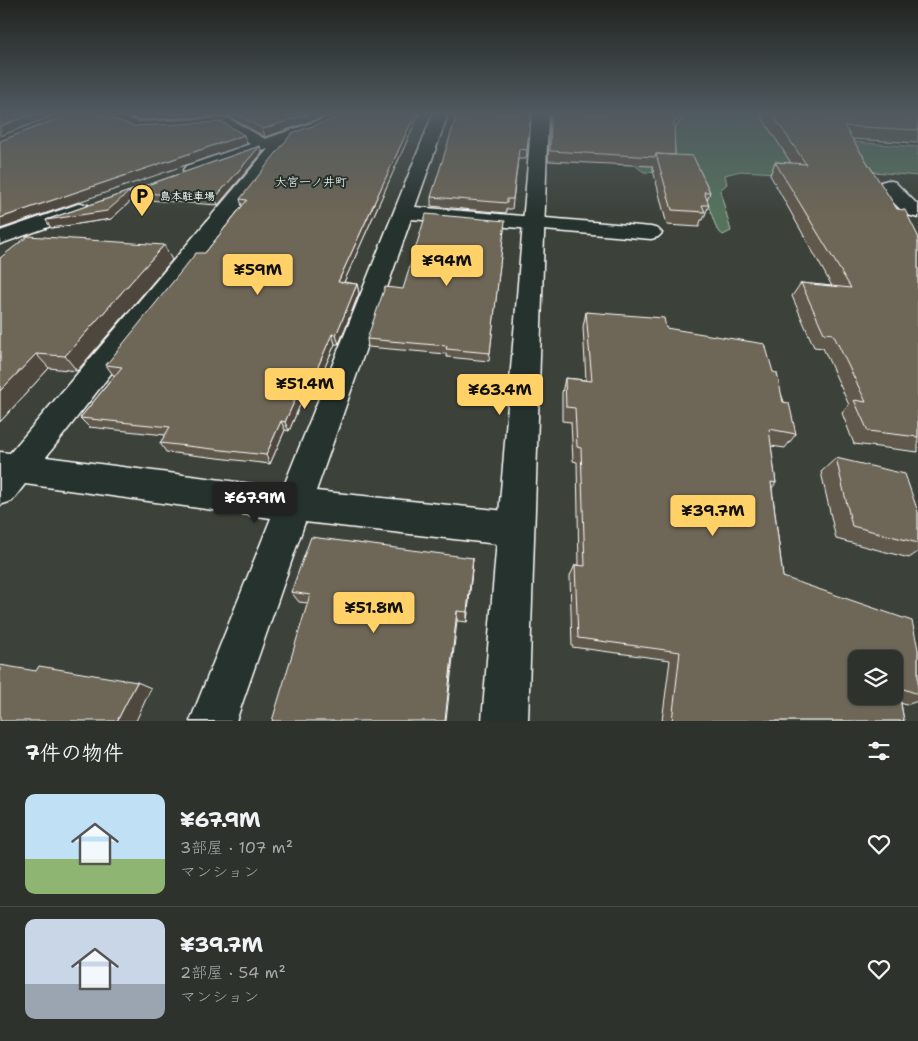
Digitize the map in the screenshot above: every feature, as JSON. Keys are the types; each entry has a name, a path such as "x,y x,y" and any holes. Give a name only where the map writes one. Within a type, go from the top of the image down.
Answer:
{"street":[{"path":"174,176 252,148"},
{"path":"6,475 278,148"},
{"path":"213,721 428,148"},
{"path":"505,721 538,148"},
{"path":"888,186 918,212"},
{"path":"0,238 101,202"},
{"path":"404,212 651,233"},
{"path":"6,475 515,529"}],"green space":[{"path":"649,148 918,148 918,176 808,166 797,174 740,171 725,175 727,184 720,190 731,231 723,235 717,230 703,190 673,174 644,172 637,167 636,163"}],"building":[{"path":"0,148 207,148 0,218"},
{"path":"259,148 215,198 129,192 107,211 46,220"},
{"path":"280,148 400,148 338,282 357,284 336,335 332,334 310,385 302,384 285,422 281,421 266,455 160,443 170,427 80,418 122,367 106,365 196,253 205,253 247,200 240,199"},
{"path":"446,148 527,148 527,150 519,149 513,199 507,199 507,203 431,197"},
{"path":"550,148 675,148 675,155 656,154 655,157 550,151"},
{"path":"795,148 858,148 897,209 905,210 918,236 918,437 868,431 854,400 866,402 833,334 824,333 801,283 851,288 775,162 806,164"},
{"path":"656,154 693,156 710,192 704,192 709,205 702,205 705,212 672,210"},
{"path":"426,214 505,221 490,353 446,349 447,346 367,339 385,287 403,289"},
{"path":"28,236 164,245 65,356 36,354 0,391 0,258"},
{"path":"586,312 664,318 666,328 765,344 773,372 777,373 783,402 789,403 796,434 769,429 776,483 771,482 783,577 912,621 918,649 918,694 903,689 903,650 848,650 848,705 901,705 904,721 672,721 680,652 578,638 575,565 585,566 581,448 577,447 575,408 566,407 565,378 592,381"},
{"path":"836,458 905,474 918,512 918,543 852,526"},
{"path":"311,537 473,558 467,612 457,611 445,721 272,721 310,595 291,592"},
{"path":"0,665 36,671 39,666 137,682 117,721 0,721"}],"place":[{"name":"島本駐車場","path":"142,217"}],"district":[{"name":"大宮一ノ井町","path":"311,182"}]}
